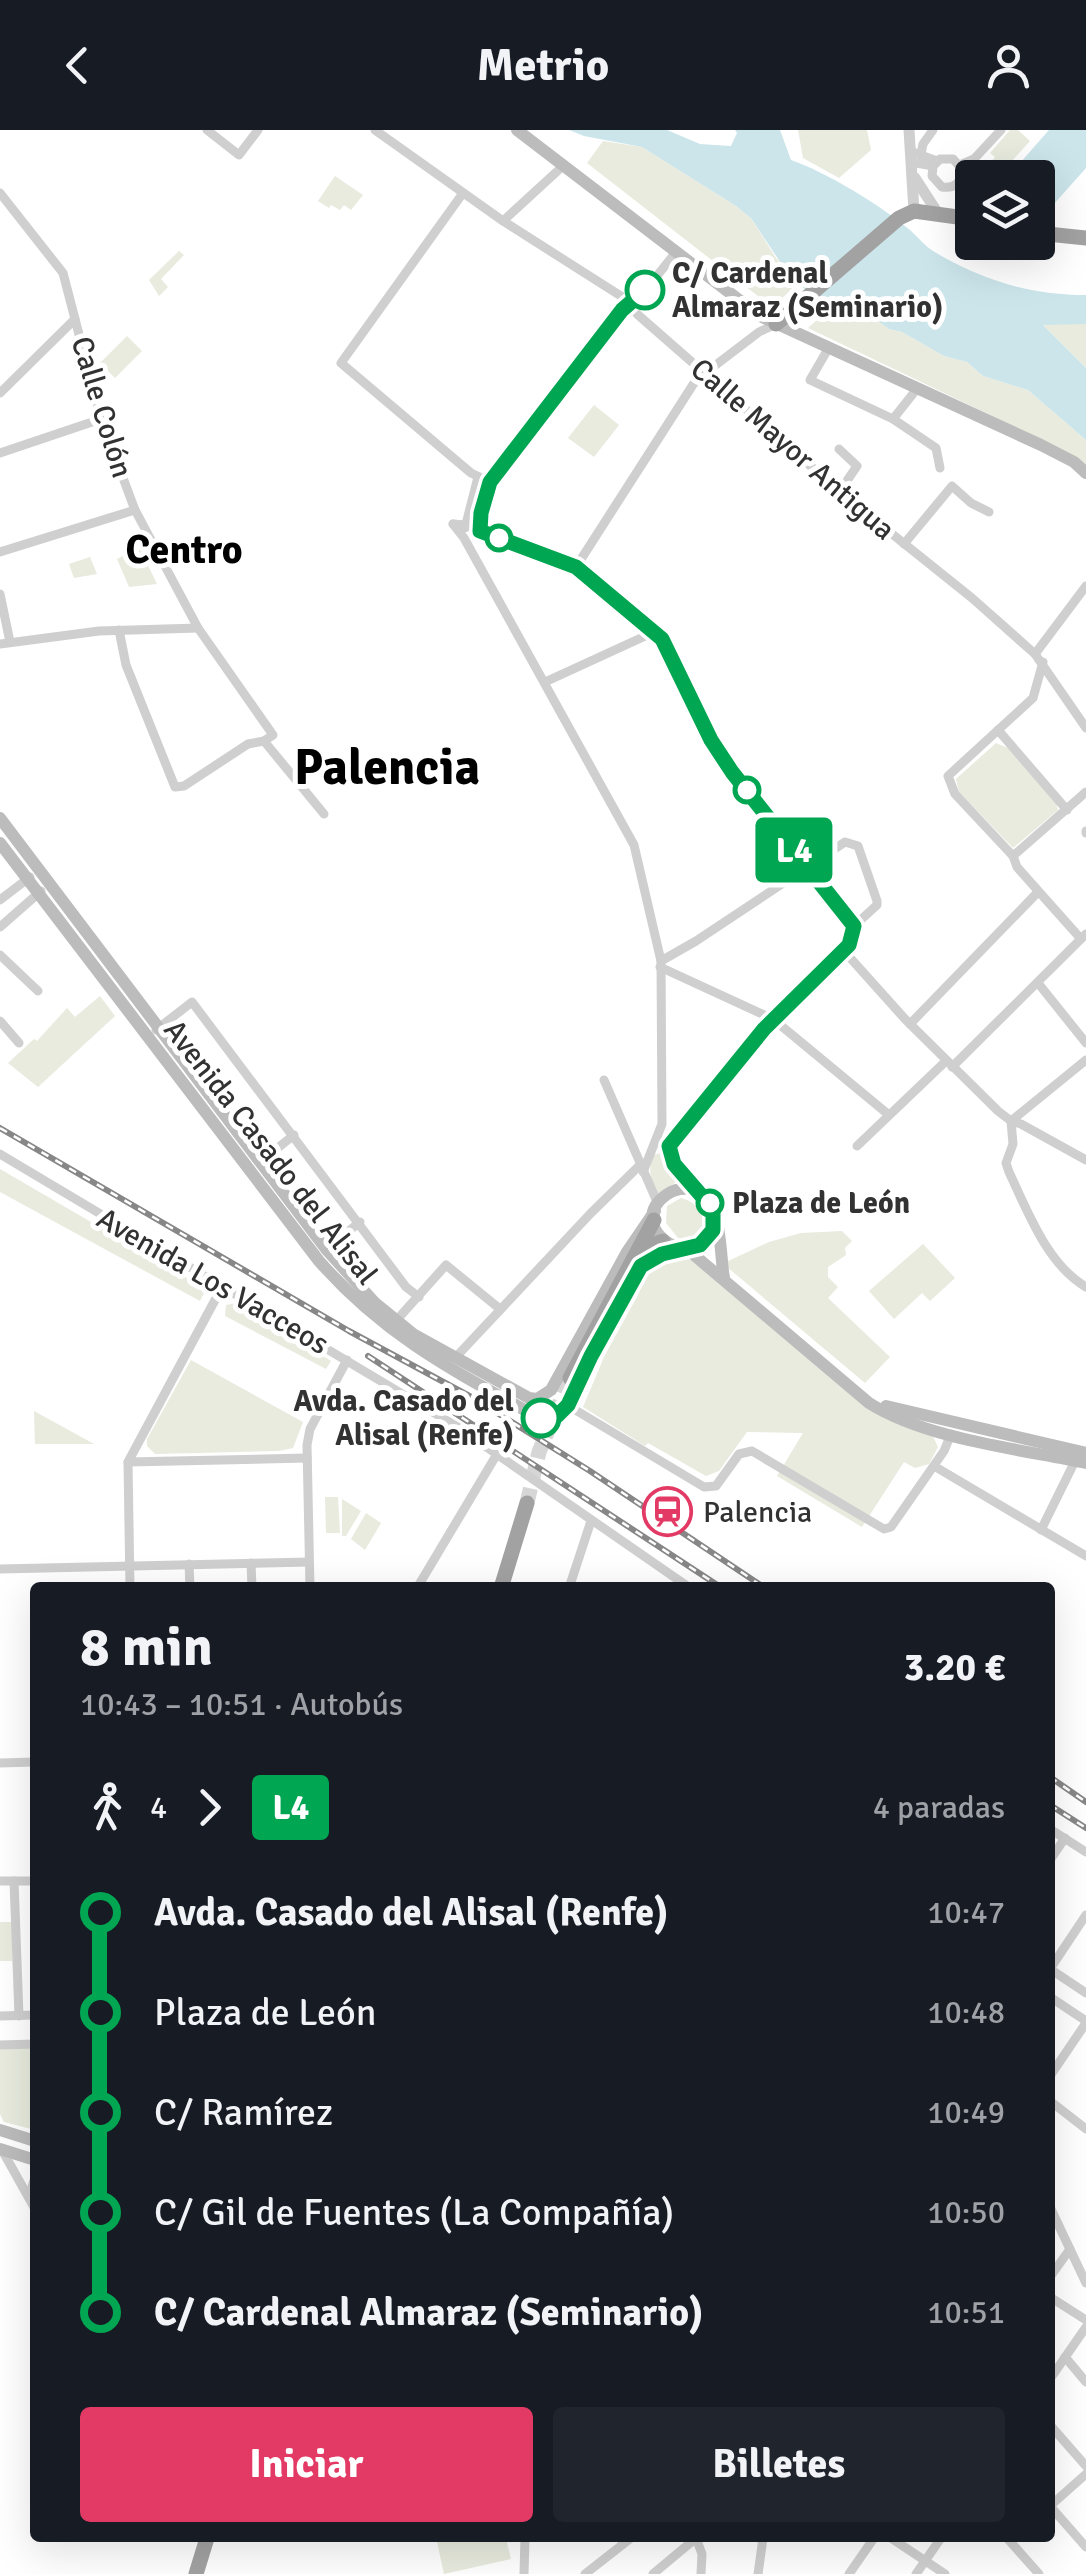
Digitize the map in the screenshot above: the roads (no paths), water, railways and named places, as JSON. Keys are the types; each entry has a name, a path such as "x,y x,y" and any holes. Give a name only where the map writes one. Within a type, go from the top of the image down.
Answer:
{"highway":[{"path":"782,320 907,214 955,216"},
{"path":"1055,229 1086,228"},
{"path":"1055,233 1086,238"},
{"path":"570,1378 655,1212"},
{"path":"631,1264 644,1250 663,1241"},
{"path":"503,1582 527,1503"},
{"path":"196,2574 201,2546"}],"main road":[{"path":"517,130 736,300 782,320 828,349 1041,445 1086,473"},
{"name":"Avenida Casado del Alisal","path":"0,818 326,1250 411,1345 541,1418 557,1416 568,1405"},
{"name":"Avenida Casado del Alisal","path":"0,843 351,1298 529,1398 538,1399 552,1390"},
{"path":"552,1390 627,1252 675,1190 698,1192 709,1202 724,1278"},
{"path":"655,1212 663,1241 683,1249 724,1278 869,1404 886,1414 951,1434 1083,1458"},
{"path":"568,1405 641,1266 652,1258 700,1245 710,1236 714,1216"},
{"path":"862,1394 906,1413 1041,1443 1048,1449 1083,1458"},
{"path":"906,1413 915,1420 945,1427 951,1434"},
{"path":"951,1434 960,1430 985,1436 998,1434"},
{"path":"3,2130 30,2139"},
{"path":"1,2150 30,2159"}],"street":[{"path":"206,130 238,155 258,130"},
{"name":"Calle Mayor Antigua","path":"375,130 504,222 624,298 840,491 1039,658 1086,728"},
{"path":"909,130 914,159 937,212"},
{"path":"907,214 914,159 932,130"},
{"path":"971,160 1001,130"},
{"path":"914,159 935,164 949,158 955,161"},
{"path":"935,164 934,181 948,188 955,183"},
{"path":"504,222 564,165"},
{"path":"464,193 341,363 478,477 490,482"},
{"name":"Calle Colón","path":"0,194 60,268 100,419 135,510 198,628 324,814"},
{"path":"484,532 481,513 490,482 622,310 630,306 676,252"},
{"path":"0,391 75,319"},
{"path":"576,567 696,380 759,332 782,320"},
{"path":"828,349 810,380 893,420 936,448 940,468"},
{"path":"893,420 916,390"},
{"path":"0,453 100,419"},
{"path":"839,449 858,466 840,491"},
{"path":"464,538 478,477"},
{"path":"904,544 952,486 990,512"},
{"path":"0,552 135,510"},
{"path":"453,524 467,513"},
{"path":"465,525 481,513"},
{"path":"453,524 465,525 576,567 662,639 711,740 732,772 854,926"},
{"path":"453,524 631,837 660,964 662,1124 642,1169 455,1358"},
{"path":"468,549 471,541 484,532"},
{"path":"857,1146 1038,984 1084,936 1038,892 1013,856 955,794 948,776 1037,692 1039,658 1086,586"},
{"path":"0,594 5,643 119,630 198,628"},
{"path":"119,630 126,665 175,788 248,744 269,738"},
{"path":"546,682 654,632"},
{"path":"998,730 1067,810"},
{"path":"1013,856 1086,792"},
{"path":"660,964 844,842 858,846 878,903 854,926 844,952 773,1019 669,1146 670,1158 698,1192"},
{"path":"0,900 27,878 44,875 40,894 0,927"},
{"path":"910,1024 1038,892"},
{"path":"844,952 998,1111 1086,1160"},
{"path":"0,955 38,991"},
{"path":"660,964 773,1019 889,1115"},
{"path":"1038,984 1086,1043"},
{"path":"146,1036 192,1002 406,1287 419,1296"},
{"path":"0,1021 19,1044"},
{"path":"1010,1121 1086,1060"},
{"path":"604,1080 642,1169 655,1212"},
{"path":"1010,1121 1014,1144 1006,1159 1009,1172 1041,1238 1086,1287"},
{"path":"260,1162 294,1135"},
{"name":"Avenida Los Vacceos","path":"0,1154 347,1360 496,1454 675,1582"},
{"path":"326,1250 360,1222"},
{"path":"392,1324 446,1265 500,1309"},
{"path":"130,1582 128,1462 222,1287"},
{"path":"310,1582 310,1429 347,1360"},
{"path":"552,1390 568,1405 704,1487 716,1486 739,1454 752,1452 878,1527 891,1526 934,1466 951,1434"},
{"path":"421,1582 496,1454"},
{"path":"128,1462 307,1458"},
{"path":"1040,1530 1083,1458"},
{"path":"934,1466 1086,1556"},
{"path":"572,1582 591,1521"},
{"path":"0,1568 309,1562"},
{"path":"251,1563 252,1582"},
{"path":"189,1564 190,1582"},
{"path":"0,1763 30,1762"},
{"path":"1055,1832 1086,1852"},
{"path":"1055,1852 1064,1838"},
{"path":"0,1881 30,1881"},
{"path":"14,1881 18,2016"},
{"path":"1055,1961 1086,1914"},
{"path":"1055,1972 1086,1994"},
{"path":"1055,2000 1086,2022 1055,2068"},
{"path":"0,2016 30,2015"},
{"path":"0,2045 30,2044"},
{"path":"1055,2105 1086,2129"},
{"path":"1,2150 29,2196"},
{"path":"1055,2218 1086,2283"},
{"path":"1055,2269 1070,2249"},
{"path":"1055,2301 1086,2323 1055,2372"},
{"path":"1065,2358 1086,2382"},
{"path":"1055,2431 1086,2466"},
{"path":"1055,2502 1086,2474"},
{"path":"1055,2512 1086,2547"},
{"path":"524,2574 525,2542"},
{"path":"590,2573 625,2542"},
{"path":"652,2574 691,2542"},
{"path":"698,2542 702,2554 701,2574"},
{"path":"762,2542 759,2568 766,2574"},
{"path":"848,2574 871,2542"},
{"path":"897,2542 945,2574"},
{"path":"916,2574 938,2542"},
{"path":"1012,2542 1039,2574"}],"water":[{"path":"569,130 667,130 700,144 731,146 735,130 780,130 791,160 869,200 951,261 1026,289 1086,295 1086,324 1043,325 1086,368 1086,440 1028,390 983,376 967,362 944,356 871,316 840,309 827,311 786,271 751,218 642,147"},
{"path":"1049,130 1086,130 1086,168 1055,203 1055,160 1023,160"}],"tunnel":[{"path":"527,1503 539,1452 570,1378"}],"railway":[{"path":"0,1128 349,1331 475,1399 756,1582"},
{"path":"368,1356 713,1582"},
{"path":"1055,1780 1086,1802"},
{"path":"1055,1808 1086,1828"}],"place":[{"name":"C/ Cardenal Almaraz (Seminario)","path":"645,290"},
{"name":"Plaza de León","path":"710,1203"},
{"name":"Avda. Casado del Alisal (Renfe)","path":"541,1418"},
{"name":"Palencia","path":"668,1512"}],"district":[{"name":"Centro","path":"184,549"},
{"name":"Palencia","path":"387,766"}]}
